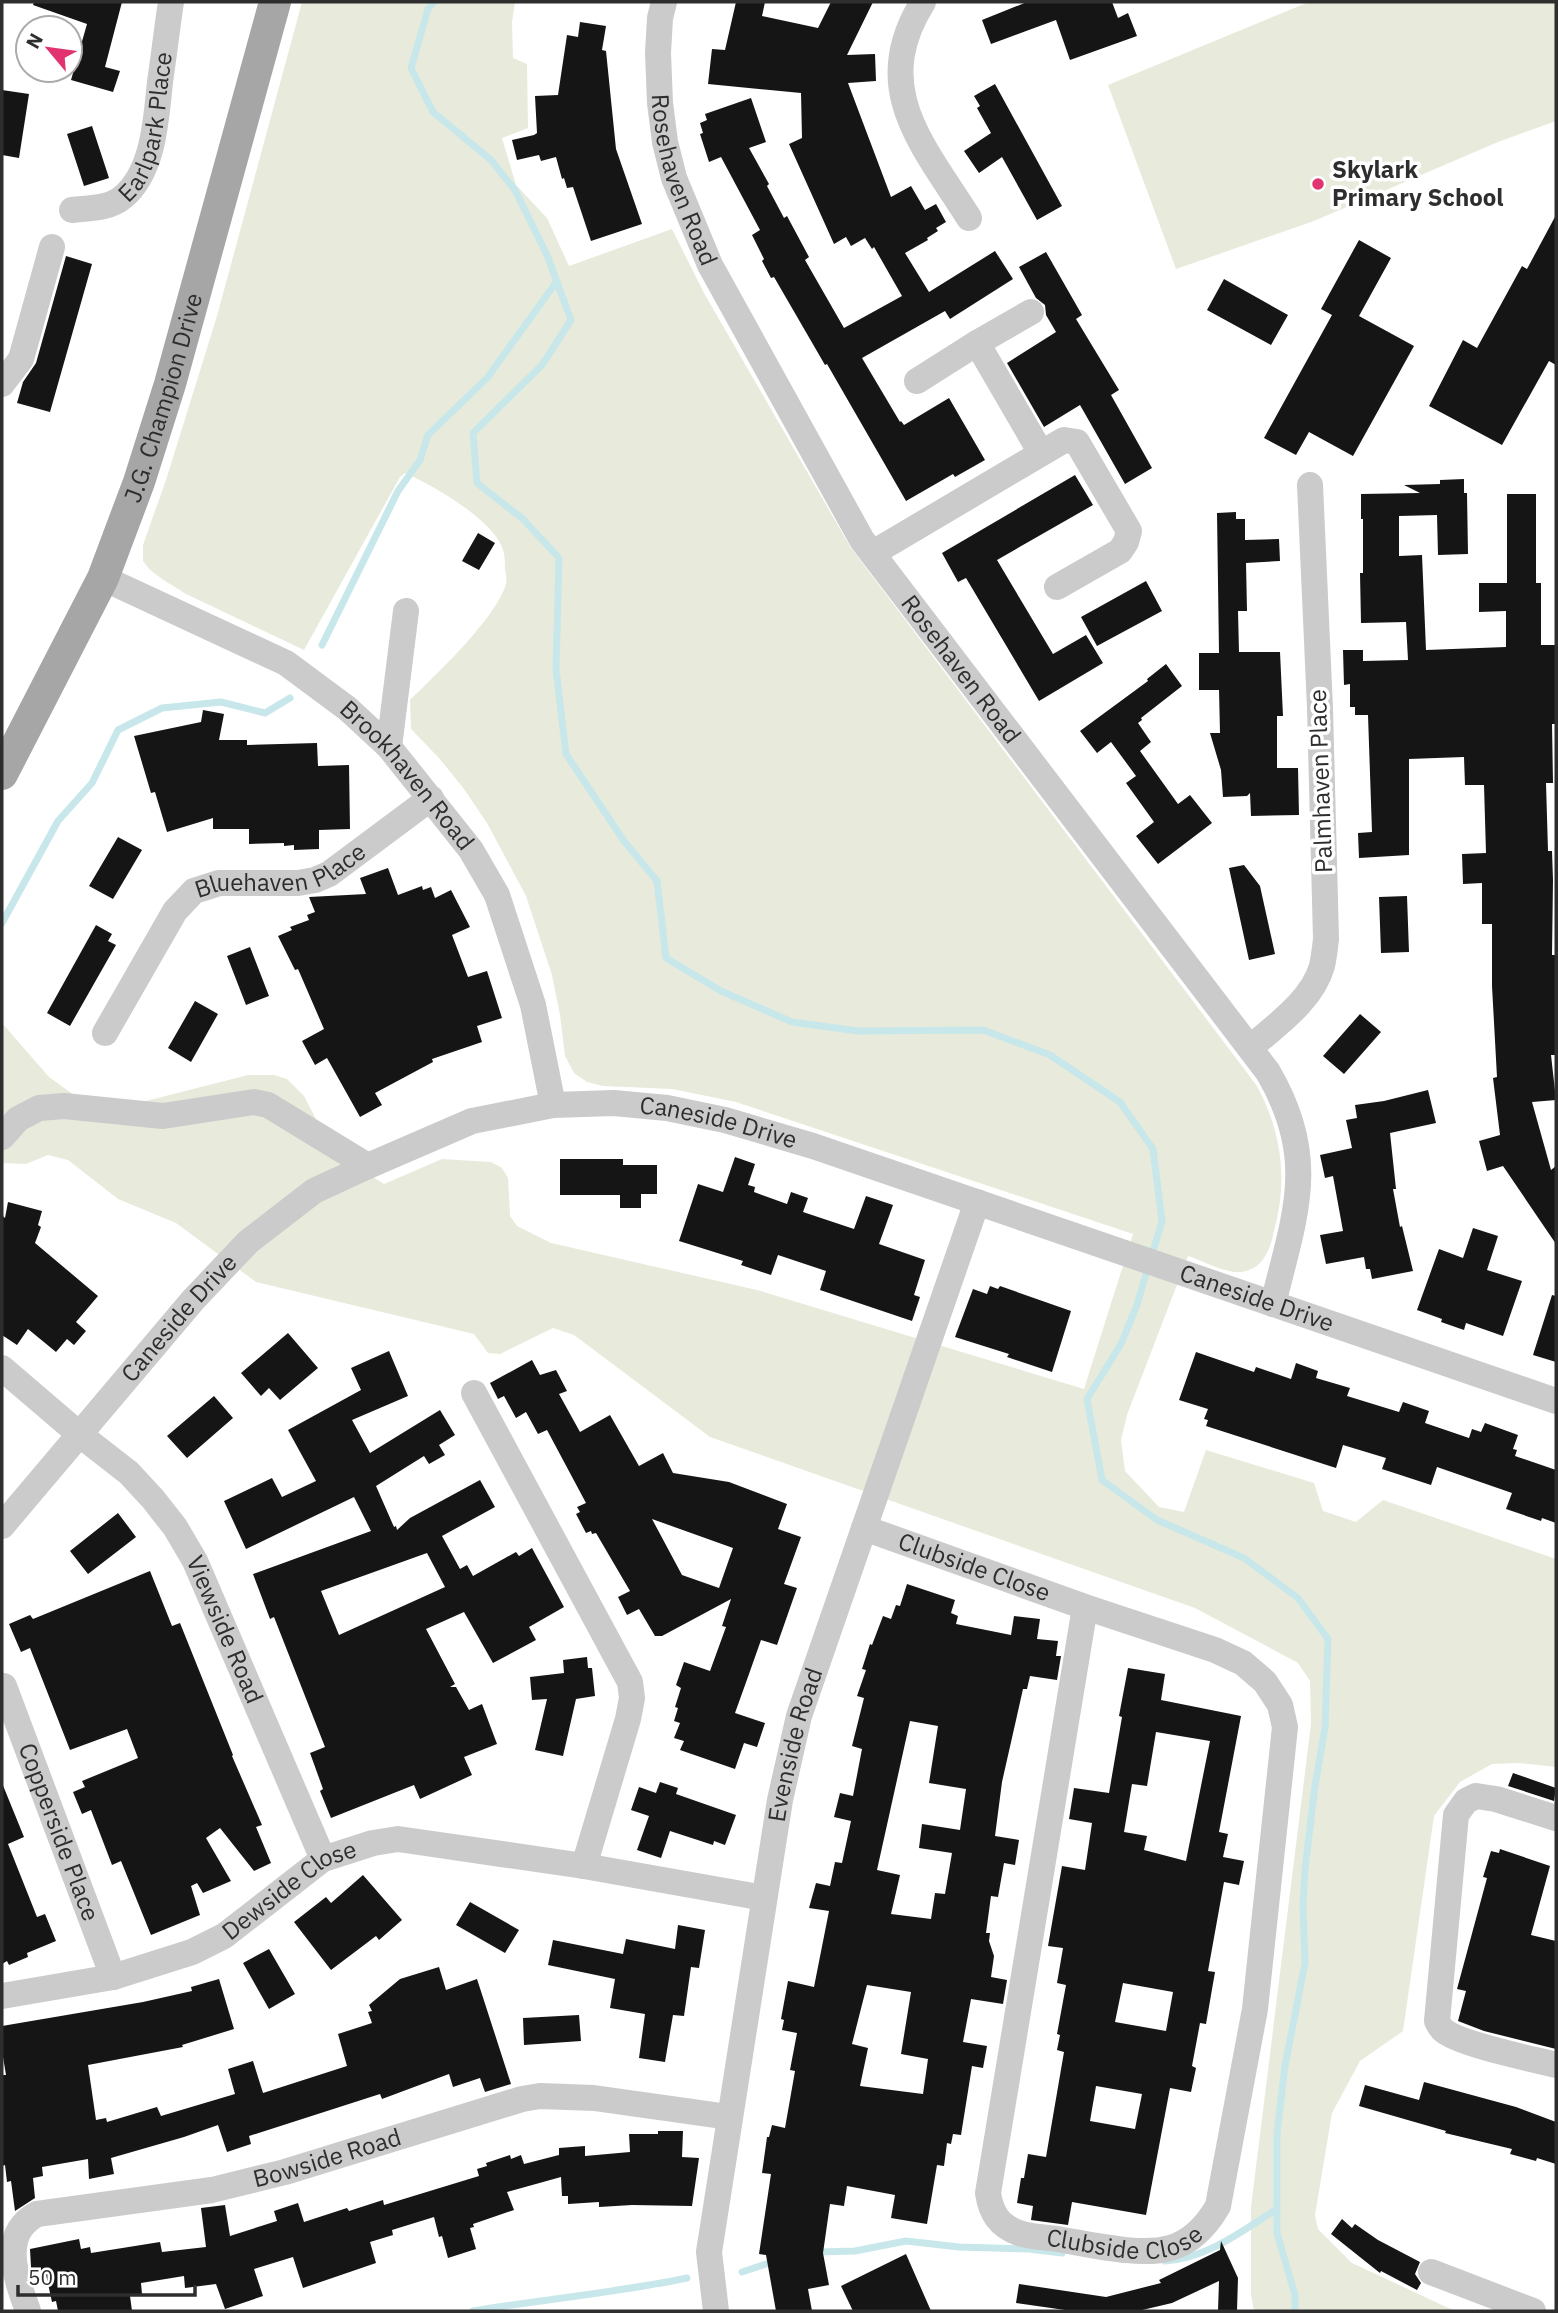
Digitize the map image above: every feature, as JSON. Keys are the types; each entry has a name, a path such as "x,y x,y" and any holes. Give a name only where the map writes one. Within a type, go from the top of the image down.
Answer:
{"main road":[{"name":"J.G. Champion Drive","path":"4,763 103,578 139,482 170,384 275,2"}],"street":[{"name":"Earlpark Place","path":"72,210 113,204 125,196 148,157 155,130 171,2"},
{"name":"Rosehaven Road","path":"664,2 660,18 658,53 660,103 665,142 674,178 710,265 862,540 1250,1048 1279,1090 1288,1110 1298,1154 1298,1199 1273,1304"},
{"path":"923,2 910,23 903,43 900,63 901,94 911,122 969,218"},
{"path":"2,384 20,359 52,247"},
{"path":"917,381 1031,312"},
{"path":"977,343 1041,453"},
{"path":"873,553 1064,440 1077,442 1129,531 1120,551 1057,587"},
{"name":"Palmhaven Place","path":"1250,1048 1292,1011 1310,990 1321,967 1326,939 1320,708 1310,485"},
{"name":"Brookhaven Road","path":"103,578 286,663 348,709 389,747 471,850 497,895 533,1005 553,1104"},
{"path":"389,747 407,611"},
{"name":"Bluehaven Place","path":"105,1033 175,911 194,891 219,883 298,883 315,880 329,874 431,798"},
{"path":"2,1138 18,1119 39,1108 64,1106 163,1116 254,1102 268,1105 368,1166"},
{"name":"Caneside Drive","path":"2,1526 193,1300 248,1242 314,1191 472,1122 553,1104 614,1103 725,1119 813,1146 1556,1401"},
{"name":"Evenside Road","path":"716,2311 709,2252 780,1800 799,1716 977,1202"},
{"name":"Viewside Road","path":"2,1368 129,1473 175,1527 195,1561 323,1859"},
{"path":"474,1393 630,1682 632,1698 628,1719 584,1866"},
{"name":"Clubside Close","path":"864,1528 1215,1650 1242,1663 1265,1682 1280,1705 1285,1727 1255,2009 1218,2206 1208,2223 1189,2239 1170,2248 1145,2252 1020,2234 1000,2222 991,2211 988,2193 1085,1607"},
{"name":"Copperside Place","path":"4,1686 113,1977"},
{"path":"1556,1818 1496,1799 1476,1796 1460,1807 1455,1824 1437,2021 1442,2029 1452,2035 1476,2044 1556,2065"},
{"name":"Dewside Close","path":"2,1996 113,1977 192,1952 224,1936 323,1859 373,1843 398,1839 584,1866 764,1898"},
{"name":"Bowside Road","path":"28,2311 10,2263 7,2247 11,2233 18,2224 37,2214 212,2190 285,2172 522,2099 540,2096 594,2098 729,2117"},
{"path":"1431,2272 1533,2311"}],"green space":[{"path":"302,2 515,2 512,22 513,58 527,64 528,128 502,138 516,185 547,218 569,266 672,229 704,293 851,548 1257,1086 1272,1121 1280,1157 1281,1193 1271,1243 1255,1268 1242,1272 1226,1270 1188,1256 1127,1415 1121,1440 1125,1471 1159,1507 1184,1512 1206,1450 1314,1483 1323,1511 1356,1522 1383,1500 1556,1559 1556,1767 1519,1763 1492,1764 1460,1782 1434,1816 1403,2031 1360,2061 1332,2113 1315,2215 1318,2229 1352,2263 1455,2311 1254,2311 1251,2295 1251,2207 1311,1724 1310,1681 1298,1663 1195,1608 710,1437 574,1335 553,1328 500,1354 488,1353 474,1334 256,1282 176,1223 118,1199 68,1160 48,1155 26,1164 2,1163 2,1023 49,1077 77,1097 102,1102 146,1101 248,1075 274,1075 287,1079 304,1096 333,1152 384,1184 442,1159 491,1162 502,1168 508,1178 510,1216 517,1226 551,1243 757,1290 1084,1389 1133,1234 736,1102 672,1089 603,1086 587,1082 574,1073 565,1056 552,975 526,896 487,823 464,789 411,729 410,700 478,629 500,598 506,584 505,558 496,536 460,504 405,473 400,477 304,650 186,594 162,579 143,561 143,545 217,316"},
{"path":"1309,2 1556,2 1556,121 1498,142 1314,221 1176,269 1108,85"}],"building":[{"path":"34,2 122,2 105,67 120,71 113,92 84,84 84,34 87,24 84,23 84,14 59,14 33,5"},
{"path":"736,2 765,2 762,16 818,28 831,2 873,2 847,55 875,54 876,81 848,83 891,197 911,186 925,210 936,204 946,222 936,228 938,231 927,238 928,240 905,253 929,292 995,251 1013,279 950,319 945,311 862,358 900,422 904,425 949,398 985,460 955,477 953,474 906,501 827,364 825,365 774,277 771,278 752,235 760,230 721,157 709,162 700,134 703,133 700,123 707,120 705,114 751,98 766,142 749,148 784,218 787,216 809,257 805,260 844,328 902,296 874,247 872,249 865,238 851,246 846,237 834,244 789,144 802,138 801,93 708,84 712,49 725,50"},
{"path":"1027,2 1112,2 1118,18 1128,13 1137,36 1070,60 1056,20 991,44 982,20"},
{"path":"580,22 606,26 602,50 606,51 616,149 642,224 591,241 573,187 567,188 556,157 541,161 539,155 517,160 512,140 537,133 535,96 558,95 567,35 578,37"},
{"path":"995,84 1062,206 1037,220 1002,157 979,173 964,151 991,133 977,108 980,106 974,96"},
{"path":"2,90 29,94 19,158 2,155"},
{"path":"92,126 109,178 84,186 67,134"},
{"path":"1556,215 1556,365 1549,361 1502,445 1429,406 1463,340 1477,348 1522,266 1527,269"},
{"path":"1359,240 1391,258 1359,316 1414,346 1353,456 1309,432 1296,455 1264,438 1332,315 1321,309"},
{"path":"1046,252 1082,315 1076,319 1119,390 1111,395 1152,468 1125,484 1080,405 1044,427 1007,363 1056,332 1046,315 1045,305 1036,298 1019,267"},
{"path":"66,256 92,264 50,412 17,403 23,382 36,363"},
{"path":"1224,279 1288,315 1271,345 1207,310"},
{"path":"1075,475 1093,505 997,560 1053,654 1086,635 1103,663 1039,701 966,578 958,582 942,553"},
{"path":"1464,479 1464,493 1467,493 1468,554 1438,555 1437,515 1399,516 1399,556 1422,555 1426,650 1506,647 1506,611 1479,612 1479,583 1507,583 1507,494 1536,494 1536,583 1541,583 1541,645 1556,645 1556,724 1552,724 1553,783 1546,783 1548,851 1552,851 1553,880 1552,955 1555,955 1556,1055 1551,1055 1556,1100 1532,1102 1551,1170 1556,1166 1556,1244 1503,1166 1487,1171 1479,1141 1500,1135 1493,1078 1497,1077 1492,924 1482,924 1482,883 1463,884 1462,854 1486,853 1484,785 1465,785 1464,757 1409,759 1409,855 1359,858 1358,833 1372,832 1368,715 1355,715 1355,707 1350,707 1350,684 1344,685 1343,650 1363,650 1363,661 1408,660 1406,622 1361,623 1361,494 1420,493 1404,485 1440,484 1440,480"},
{"path":"1236,512 1236,519 1245,519 1245,540 1279,539 1280,561 1246,563 1247,611 1238,611 1239,652 1280,652 1283,716 1277,716 1277,768 1298,768 1299,815 1251,816 1250,793 1247,796 1223,797 1221,770 1210,733 1220,733 1219,690 1199,690 1199,653 1219,653 1217,513"},
{"path":"478,533 495,543 479,570 462,561"},
{"path":"1146,581 1162,611 1097,646 1081,617"},
{"path":"1166,664 1182,686 1141,718 1138,723 1151,742 1140,751 1178,804 1190,795 1212,823 1158,864 1136,836 1154,822 1126,783 1136,776 1111,742 1097,753 1080,731 1148,681 1147,679"},
{"path":"203,710 224,714 219,740 247,740 247,745 317,743 318,766 349,765 350,829 319,830 319,849 294,850 294,845 284,846 284,843 249,844 249,829 213,829 213,818 167,832 155,792 151,793 134,736 201,722"},
{"path":"118,837 142,850 113,899 89,886"},
{"path":"1244,865 1260,886 1275,954 1249,960 1229,868"},
{"path":"388,868 398,895 422,886 423,890 431,887 435,898 451,890 470,927 452,935 468,977 487,971 502,1018 477,1026 482,1042 432,1059 433,1062 375,1093 382,1105 360,1117 327,1058 315,1065 302,1041 324,1029 298,969 295,970 278,936 292,930 290,927 309,920 307,915 315,912 309,897 366,894 360,878"},
{"path":"1407,896 1409,952 1381,953 1379,897"},
{"path":"96,925 112,934 108,941 116,945 70,1026 47,1013"},
{"path":"250,947 269,996 246,1005 227,956"},
{"path":"195,1001 218,1014 191,1062 168,1048"},
{"path":"1360,1014 1381,1032 1344,1074 1323,1056"},
{"path":"1428,1090 1436,1123 1390,1133 1396,1189 1393,1189 1400,1227 1402,1226 1413,1271 1372,1279 1370,1269 1366,1269 1364,1257 1326,1264 1320,1235 1343,1231 1333,1176 1325,1178 1320,1155 1352,1148 1346,1120 1357,1118 1355,1105"},
{"path":"735,1157 755,1164 748,1185 755,1187 754,1192 787,1204 791,1192 808,1198 803,1212 854,1229 866,1196 893,1205 879,1244 925,1260 914,1295 920,1297 912,1321 820,1290 826,1271 778,1255 771,1275 741,1265 743,1261 679,1241 698,1184 723,1192"},
{"path":"560,1159 623,1159 623,1165 657,1165 657,1194 641,1194 641,1208 620,1208 620,1195 560,1195"},
{"path":"8,1202 42,1211 38,1225 41,1227 35,1243 98,1296 76,1322 86,1331 74,1345 67,1339 56,1352 28,1329 17,1345 2,1335 2,1215 5,1218"},
{"path":"1473,1228 1498,1236 1487,1270 1522,1281 1503,1336 1466,1323 1464,1330 1417,1310 1439,1249 1463,1258"},
{"path":"990,1286 998,1289 1000,1286 1071,1311 1052,1372 1007,1357 1009,1354 955,1337 973,1289 987,1294"},
{"path":"1552,1295 1556,1296 1556,1362 1533,1355"},
{"path":"288,1333 318,1368 280,1400 269,1388 261,1396 241,1373"},
{"path":"389,1351 408,1396 352,1420 370,1453 440,1410 455,1435 439,1445 445,1455 429,1464 424,1456 376,1486 394,1527 396,1526 397,1530 410,1518 480,1480 495,1507 442,1536 460,1569 467,1565 473,1576 516,1552 519,1556 532,1548 564,1607 529,1627 536,1640 493,1663 464,1612 426,1629 455,1684 450,1687 456,1687 469,1710 482,1704 497,1744 464,1757 472,1775 420,1799 414,1785 331,1818 320,1791 323,1789 310,1753 325,1747 274,1617 270,1619 253,1574 371,1531 354,1497 246,1549 224,1501 272,1478 282,1497 316,1481 288,1430 361,1390 351,1368","holes":["427,1553 445,1587 339,1635 321,1591"]},
{"path":"1196,1352 1254,1372 1256,1367 1291,1379 1296,1363 1318,1371 1316,1378 1350,1388 1347,1396 1399,1412 1403,1402 1429,1411 1425,1423 1469,1438 1472,1429 1481,1432 1485,1423 1518,1435 1513,1449 1517,1450 1515,1456 1556,1470 1556,1523 1542,1518 1541,1521 1506,1509 1512,1493 1437,1467 1431,1485 1382,1469 1386,1458 1343,1445 1336,1468 1206,1426 1208,1420 1204,1419 1208,1409 1179,1400"},
{"path":"532,1360 540,1375 556,1370 567,1391 559,1394 580,1432 610,1415 639,1466 663,1453 673,1473 729,1482 787,1504 778,1529 801,1537 784,1584 797,1588 777,1645 761,1640 735,1713 765,1723 757,1747 744,1743 735,1769 680,1750 684,1741 674,1738 680,1723 674,1721 681,1688 676,1685 684,1662 710,1671 726,1627 722,1626 731,1599 662,1636 655,1636 639,1609 627,1615 618,1597 630,1591 596,1533 586,1533 576,1514 580,1512 577,1507 586,1503 547,1430 538,1434 526,1412 516,1418 504,1396 498,1399 490,1383","holes":["652,1519 733,1548 719,1588 682,1575"]},
{"path":"214,1396 233,1418 187,1458 167,1436"},
{"path":"118,1513 136,1537 88,1574 70,1551"},
{"path":"150,1571 172,1626 180,1623 262,1825 256,1827 271,1863 254,1871 220,1828 206,1838 231,1881 203,1893 197,1883 191,1886 200,1915 151,1935 121,1861 112,1865 91,1810 82,1814 73,1792 85,1787 82,1781 138,1758 127,1729 70,1750 30,1648 21,1652 9,1624 30,1615 33,1619"},
{"path":"907,1584 955,1600 951,1613 958,1616 956,1624 1011,1635 1014,1616 1040,1619 1037,1639 1058,1641 1056,1656 1061,1656 1057,1680 1030,1676 1027,1689 1023,1689 1002,1782 995,1836 1019,1840 1015,1865 1004,1863 998,1897 991,1896 986,1933 990,1933 989,1941 994,1956 991,1977 1007,1980 1003,2004 971,1999 963,2042 987,2046 983,2068 972,2066 961,2135 953,2134 951,2144 947,2143 944,2166 937,2165 927,2224 891,2218 895,2195 847,2186 844,2206 830,2204 823,2253 829,2285 808,2289 812,2311 776,2311 766,2255 759,2254 771,2174 762,2173 767,2137 772,2125 785,2128 795,2071 790,2070 797,2033 782,2030 784,2020 781,2019 788,1981 814,1987 829,1911 809,1908 816,1883 830,1886 835,1862 842,1863 851,1821 834,1817 840,1793 853,1796 862,1749 852,1746 864,1698 857,1696 866,1670 862,1669 883,1616 891,1619 896,1605 900,1606","holes":["910,1721 938,1726 929,1783 966,1789 960,1830 922,1824 919,1848 952,1853 945,1894 935,1893 931,1919 891,1914 900,1875 877,1870","867,1985 911,1992 901,2054 928,2059 923,2094 860,2086 868,2048 852,2044"]},
{"path":"587,1657 588,1668 592,1668 595,1696 576,1699 563,1756 535,1750 547,1699 532,1700 530,1677 564,1673 563,1660"},
{"path":"1128,1668 1165,1674 1161,1700 1241,1716 1219,1832 1228,1834 1223,1857 1244,1861 1239,1885 1224,1882 1208,1971 1215,1972 1206,2024 1200,2023 1192,2066 1196,2068 1191,2092 1170,2088 1146,2215 1072,2202 1068,2225 1031,2220 1033,2206 1017,2203 1021,2178 1024,2178 1028,2154 1046,2157 1064,2052 1057,2050 1060,2035 1057,2034 1066,1985 1057,1983 1063,1948 1048,1946 1062,1866 1085,1870 1092,1823 1069,1819 1074,1788 1109,1793 1122,1717 1119,1716","holes":["1156,1732 1210,1741 1186,1861 1144,1850 1147,1836 1124,1832 1132,1784 1147,1786","1123,1983 1173,1992 1166,2031 1115,2022","1096,2086 1142,2094 1135,2129 1090,2121"]},
{"path":"1513,1773 1556,1788 1554,1801 1508,1786"},
{"path":"660,1782 678,1788 676,1794 736,1815 725,1845 714,1841 713,1845 670,1831 661,1858 637,1850 649,1816 631,1810 639,1787 656,1793"},
{"path":"2,1783 24,1837 8,1844 37,1917 45,1914 56,1941 27,1953 28,1957 9,1965 7,1961 2,1964"},
{"path":"1500,1849 1550,1866 1531,1935 1556,1941 1556,2049 1484,2031 1458,2021 1466,1991 1457,1989 1487,1878 1483,1877 1491,1851 1499,1853"},
{"path":"363,1875 402,1920 379,1940 376,1936 331,1970 294,1922 326,1897 331,1903"},
{"path":"470,1902 519,1930 505,1953 456,1925"},
{"path":"678,1925 705,1930 699,1968 691,1967 684,2016 673,2015 665,2062 639,2058 645,2014 610,2008 615,1979 548,1965 553,1940 623,1954 626,1939 675,1949"},
{"path":"269,1949 295,1994 269,2009 243,1963"},
{"path":"439,1967 446,1990 477,1979 511,2084 485,2092 480,2078 453,2087 449,2074 382,2099 380,2094 249,2136 251,2144 227,2152 218,2125 111,2158 114,2174 89,2179 88,2159 42,2167 43,2176 33,2178 35,2198 15,2211 11,2181 7,2182 5,2165 2,2166 2,2075 6,2075 2,2026 143,2002 192,1991 191,1987 219,1979 234,2029 182,2045 183,2047 88,2065 96,2120 106,2118 107,2122 157,2107 161,2116 235,2094 228,2069 253,2061 263,2093 347,2066 338,2034 372,2023 368,2012 372,2011 369,2005 400,1979"},
{"path":"579,2015 581,2041 524,2045 523,2018"},
{"path":"1424,2082 1516,2107 1556,2122 1556,2164 1510,2154 1512,2149 1445,2133 1446,2131 1359,2106 1365,2085 1419,2100"},
{"path":"658,2131 683,2131 682,2157 699,2158 692,2206 599,2207 599,2202 568,2204 568,2196 562,2196 561,2177 507,2192 514,2210 473,2224 474,2227 470,2228 476,2249 448,2258 434,2217 392,2230 393,2235 370,2242 376,2263 303,2288 293,2257 254,2269 263,2296 225,2309 216,2284 185,2288 184,2276 141,2283 142,2294 130,2296 132,2311 58,2311 56,2301 52,2302 45,2270 32,2273 30,2249 79,2239 81,2249 90,2247 91,2253 160,2242 162,2252 206,2247 201,2208 225,2205 230,2236 277,2221 274,2211 298,2203 304,2222 383,2200 384,2205 479,2176 477,2169 510,2155 511,2159 521,2155 524,2164 559,2155 559,2148 585,2146 585,2156 630,2152 629,2134 658,2134"},
{"path":"1342,2219 1352,2228 1355,2224 1378,2240 1420,2262 1415,2274 1421,2283 1417,2290 1381,2271 1380,2273 1331,2234"},
{"path":"1221,2241 1238,2278 1237,2311 1218,2311 1219,2281 1172,2303 1138,2311 1072,2311 1016,2303 1019,2284 1106,2297 1161,2283 1159,2280 1220,2250"},
{"path":"906,2254 931,2311 853,2311 841,2286"}],"waterway":[{"path":"434,2 428,9 411,68 433,112 491,160 515,190 547,255 571,320 542,365 473,433 477,483 523,519 559,558 556,669 566,754 624,841 657,881 666,958 721,991 792,1022 858,1031 983,1030 1050,1055 1120,1102 1153,1149 1162,1221 1152,1255"},
{"path":"322,645 398,491 420,460 428,435 487,378 557,281"},
{"path":"2,923 58,821 92,783 118,730 162,708 221,702 265,713 290,698"},
{"path":"1148,1267 1137,1305 1121,1344 1087,1399 1102,1480 1157,1520 1244,1558 1298,1598 1328,1639 1325,1728 1305,1869 1305,1963 1285,2066 1277,2133 1277,2233 1295,2295 1295,2311"},
{"path":"1165,2261 1195,2255 1209,2249 1237,2235 1277,2209"},
{"path":"817,2252 855,2251 906,2241 1062,2253"},
{"path":"742,2272 775,2261"},
{"path":"473,2311 687,2278"}],"place":[{"name":"Skylark Primary School","path":"1318,184"}]}
